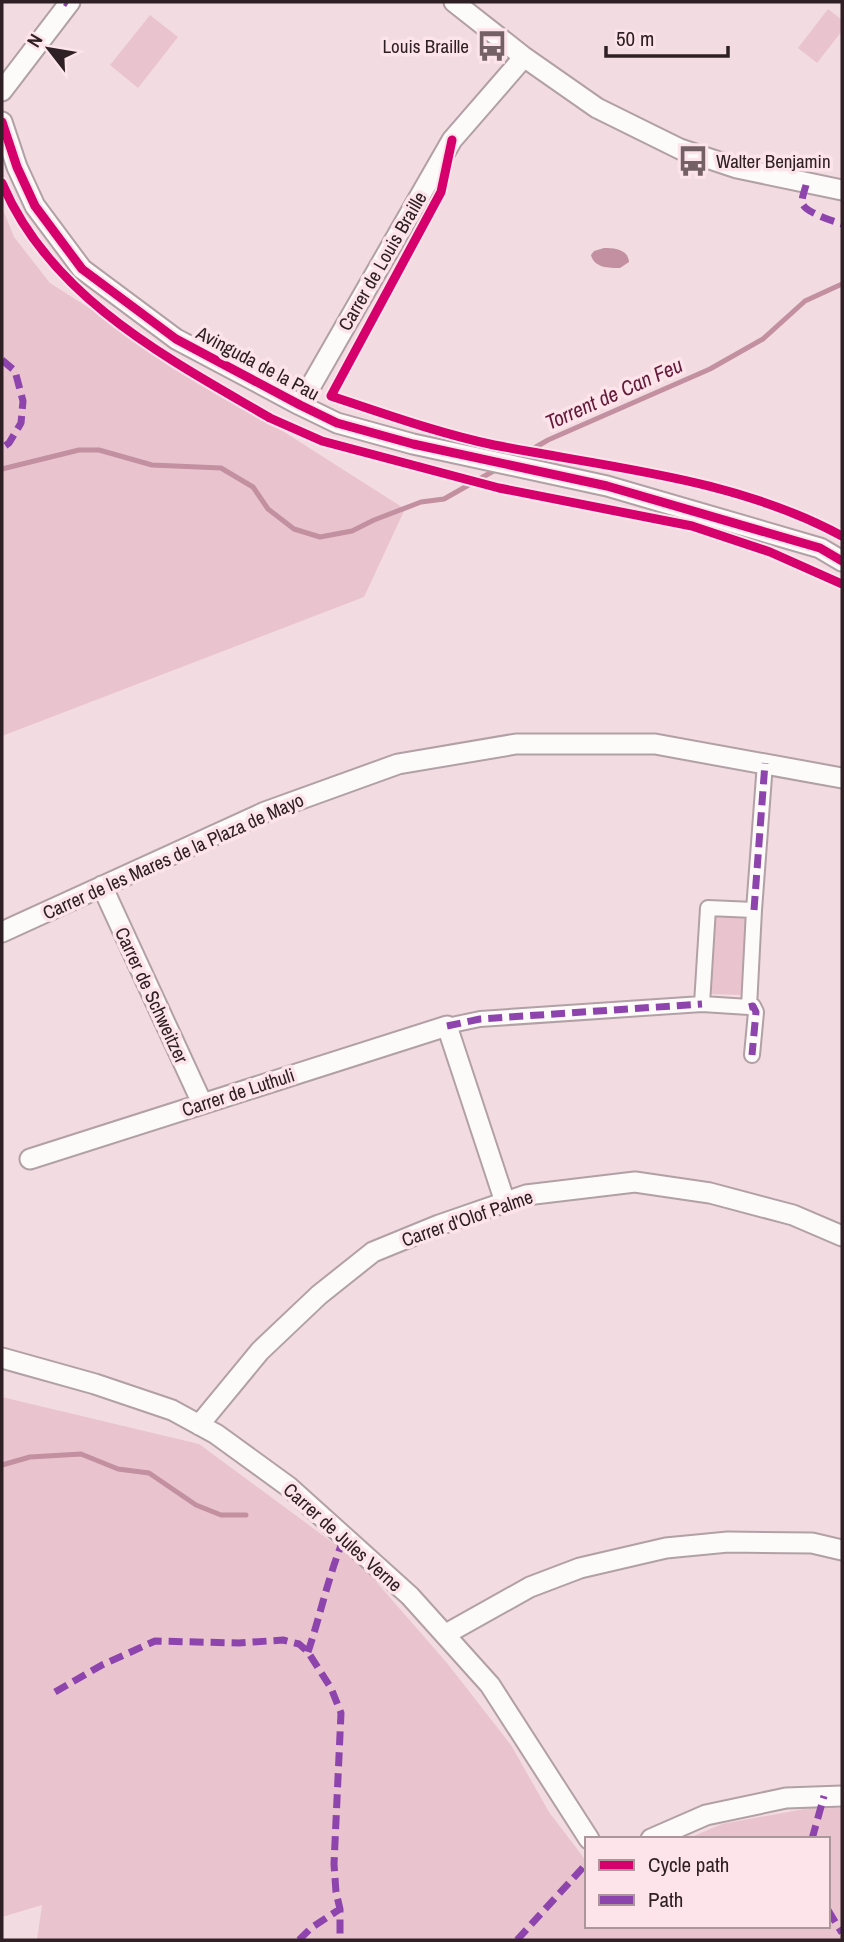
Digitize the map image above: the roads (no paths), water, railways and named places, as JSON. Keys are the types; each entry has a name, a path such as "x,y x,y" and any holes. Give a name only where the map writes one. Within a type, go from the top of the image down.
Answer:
{"street":[{"path":"5,85 70,2"},
{"path":"454,2 524,57 597,108 680,149 737,169 806,185 842,190"},
{"name":"Carrer de Louis Braille","path":"300,405 452,140 524,57"},
{"name":"Avinguda de la Pau","path":"2,122 17,167 35,206 82,269 176,339 300,405 337,423 413,444 607,486 820,548 842,561"},
{"name":"Carrer de les Mares de la Plaza de Mayo","path":"2,932 265,812 398,764 516,744 655,744 842,778"},
{"path":"749,1007 765,762"},
{"name":"Carrer de Schweitzer","path":"102,886 202,1103"},
{"path":"702,1004 708,908 754,910"},
{"path":"505,1202 447,1026 480,1019 702,1004 753,1006 756,1012 752,1055"},
{"name":"Carrer de Luthuli","path":"30,1159 447,1026"},
{"name":"Carrer d'Olof Palme","path":"199,1425 260,1351 319,1295 373,1252 439,1225 526,1195 635,1182 710,1193 793,1215 842,1236"},
{"name":"Carrer de Jules Verne","path":"2,1358 172,1410 216,1434 289,1487 392,1579 446,1634 490,1685 588,1837"},
{"path":"446,1634 530,1587 580,1567 666,1548 728,1542 812,1543 842,1550"},
{"path":"656,1837 706,1815 786,1798 842,1796"}],"waterway":[{"name":"Torrent de Can Feu","path":"515,459 548,440 710,369 763,339 805,301 842,284"},
{"name":"Torrent de Can Feu","path":"2,469 79,450 99,450 152,465 221,468 253,487 268,509 294,529 320,537 352,531 421,502 444,499 497,469"},
{"path":"2,1465 30,1457 81,1454 118,1469 149,1473 196,1505 221,1515 246,1515"}],"place":[{"name":"Louis Braille","path":"492,46"},
{"name":"Walter Benjamin","path":"693,161"}]}
